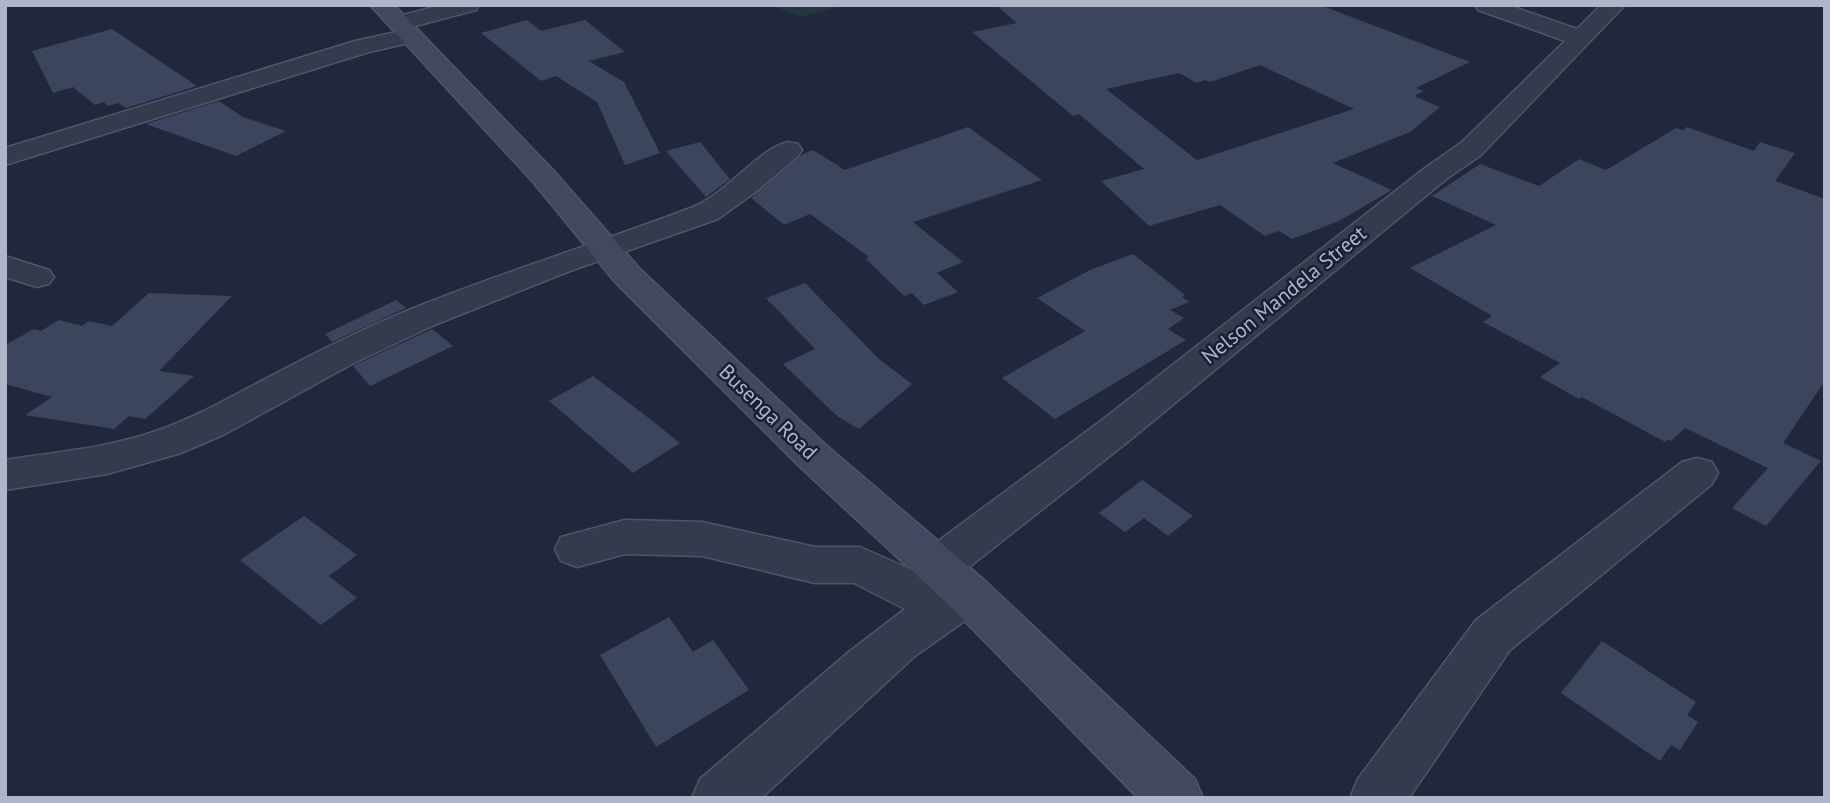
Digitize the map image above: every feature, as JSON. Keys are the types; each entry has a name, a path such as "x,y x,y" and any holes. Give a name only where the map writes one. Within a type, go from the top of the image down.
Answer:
{"street":[{"path":"5,157 363,46 397,22 468,5"},
{"path":"1486,5 1581,39"},
{"name":"Nelson Mandela Street","path":"719,798 950,589 1116,430 1434,174 1471,149 1614,5"},
{"name":"Busenga Road","path":"397,22 543,176 627,275 950,589 1176,798"},
{"path":"5,475 107,459 167,443 223,418 339,356 420,318 604,248 708,212 748,184 788,150"},
{"path":"5,265 37,277"},
{"path":"1377,798 1493,635 1697,473"},
{"path":"577,549 625,537 702,539 816,565 860,565 950,589"}],"shaded area":[{"path":"771,5 845,5 801,17"}],"building":[{"path":"996,5 1320,5 1470,62 1416,88 1424,91 1414,96 1440,107 1410,132 1333,163 1392,190 1339,221 1292,239 1279,231 1265,236 1220,205 1149,226 1101,181 1144,169 1079,114 1073,116 972,32 1017,23","holes":["1260,65 1354,109 1197,160 1106,89 1179,73 1197,83 1205,80 1210,82"]},
{"path":"527,20 541,31 585,20 625,52 589,61 624,82 660,153 625,165 597,102 556,76 541,81 481,33"},
{"path":"112,29 197,86 126,108 118,103 108,106 104,102 95,105 73,87 53,93 32,51"},
{"path":"219,101 243,117 286,131 236,156 146,124"},
{"path":"968,127 1042,180 913,222 963,262 937,273 958,292 924,305 912,293 904,296 866,259 869,257 810,214 784,225 751,198 803,154 813,150 845,170"},
{"path":"1687,127 1754,151 1760,142 1795,153 1775,181 1825,199 1825,381 1783,443 1821,461 1766,526 1732,508 1768,468 1685,428 1671,441 1668,439 1665,442 1582,397 1579,399 1540,377 1560,363 1483,322 1492,316 1410,268 1496,225 1432,196 1480,164 1539,186 1579,159 1606,170 1676,128 1683,130"},
{"path":"700,142 730,179 706,197 666,151"},
{"path":"1133,254 1185,295 1182,297 1189,302 1170,310 1184,318 1168,329 1186,340 1055,419 1002,378 1085,331 1037,298 1090,270"},
{"path":"805,283 879,359 912,384 859,429 838,417 783,364 815,349 766,298"},
{"path":"149,293 232,296 159,371 194,376 145,419 129,416 114,429 25,415 52,397 5,384 5,345 34,329 41,331 59,320 82,326 89,321 112,326"},
{"path":"396,300 406,308 332,342 325,334"},
{"path":"432,329 453,346 370,386 353,366"},
{"path":"593,376 680,443 633,473 549,401"},
{"path":"1142,480 1193,516 1168,536 1144,518 1125,532 1099,513"},
{"path":"304,516 357,555 329,576 357,598 321,625 240,560"},
{"path":"669,617 693,652 713,640 749,690 656,747 600,655"},
{"path":"1602,641 1696,702 1687,715 1698,722 1680,750 1671,745 1660,761 1561,693"}]}
